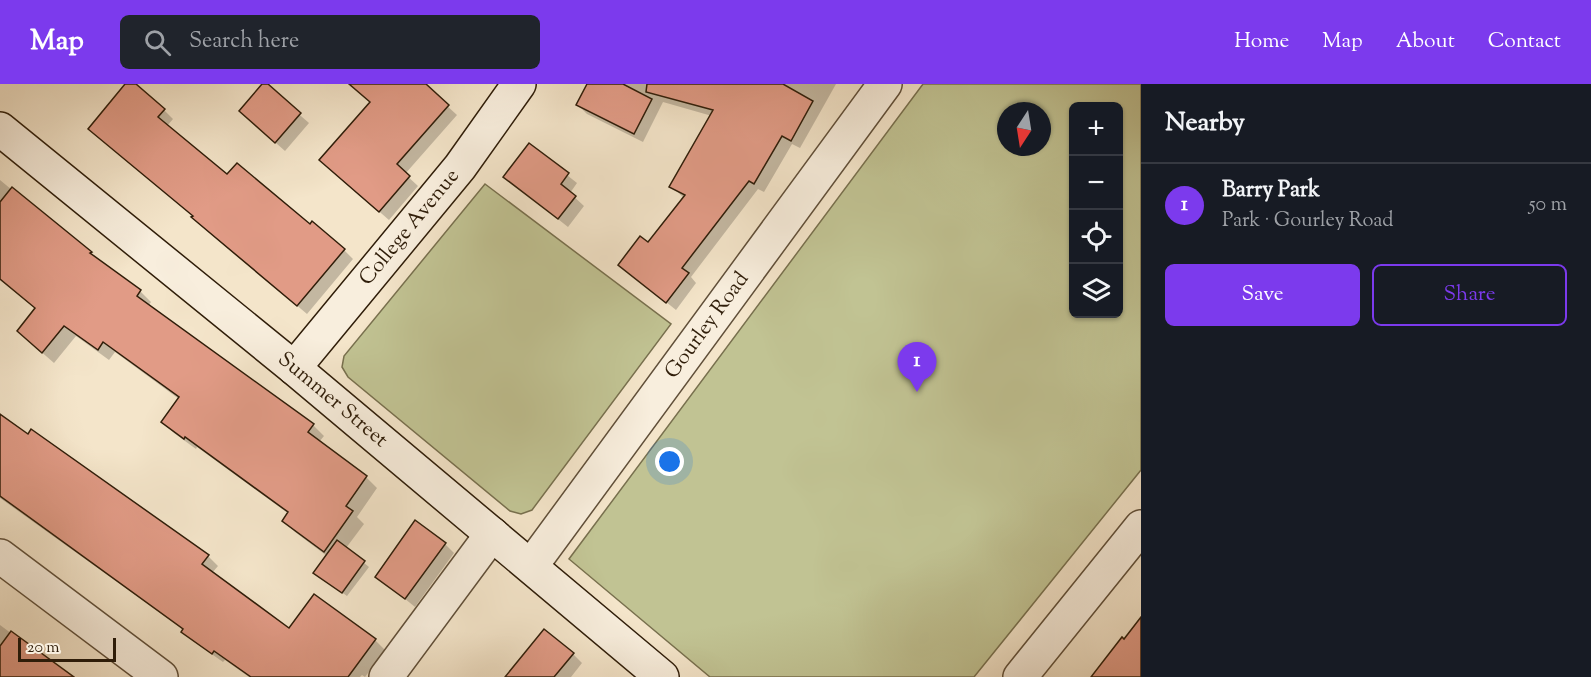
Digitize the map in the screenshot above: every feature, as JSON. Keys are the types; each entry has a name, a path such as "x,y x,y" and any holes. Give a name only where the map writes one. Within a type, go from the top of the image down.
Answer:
{"street":[{"name":"College Avenue","path":"294,368 460,167 519,84"},
{"name":"Gourley Road","path":"531,566 885,84"},
{"name":"Summer Street","path":"0,129 294,368 662,677"},
{"path":"1020,677 1141,527"},
{"path":"386,677 492,534"},
{"path":"0,556 161,677"}],"green space":[{"path":"923,84 1141,84 1141,470 974,677 710,677 569,559"},
{"path":"485,184 671,324 532,510 521,514 510,511 348,377 342,367 344,356"}],"building":[{"path":"125,84 136,84 165,109 158,117 227,174 237,163 310,224 312,221 345,249 297,306 88,129"},
{"path":"262,84 268,84 301,113 275,143 239,111"},
{"path":"349,84 426,84 449,105 397,164 410,176 379,212 319,160 370,102"},
{"path":"587,84 623,84 652,99 634,134 576,105"},
{"path":"647,84 783,84 813,101 791,141 782,136 754,184 749,181 682,268 689,273 666,303 618,265 640,236 648,242 685,195 669,187 713,110 646,92"},
{"path":"529,143 569,173 561,184 576,196 558,219 503,177"},
{"path":"12,187 92,252 90,253 141,290 137,296 314,424 308,432 367,476 346,506 353,511 324,552 282,521 288,512 161,422 179,397 103,342 98,350 64,326 42,353 17,331 35,308 0,279 0,202"},
{"path":"0,414 28,434 31,429 209,555 202,564 289,628 314,594 376,639 348,677 251,677 214,651 212,654 181,632 183,629 0,496"},
{"path":"415,520 446,543 405,599 375,577"},
{"path":"337,540 365,561 342,593 313,573"},
{"path":"1141,617 1141,677 1091,677 1122,637 1124,639"},
{"path":"544,629 574,653 554,677 505,677"},
{"path":"11,631 74,677 0,677 0,646"}],"place":[{"name":"Barry Park","path":"917,392"}]}
